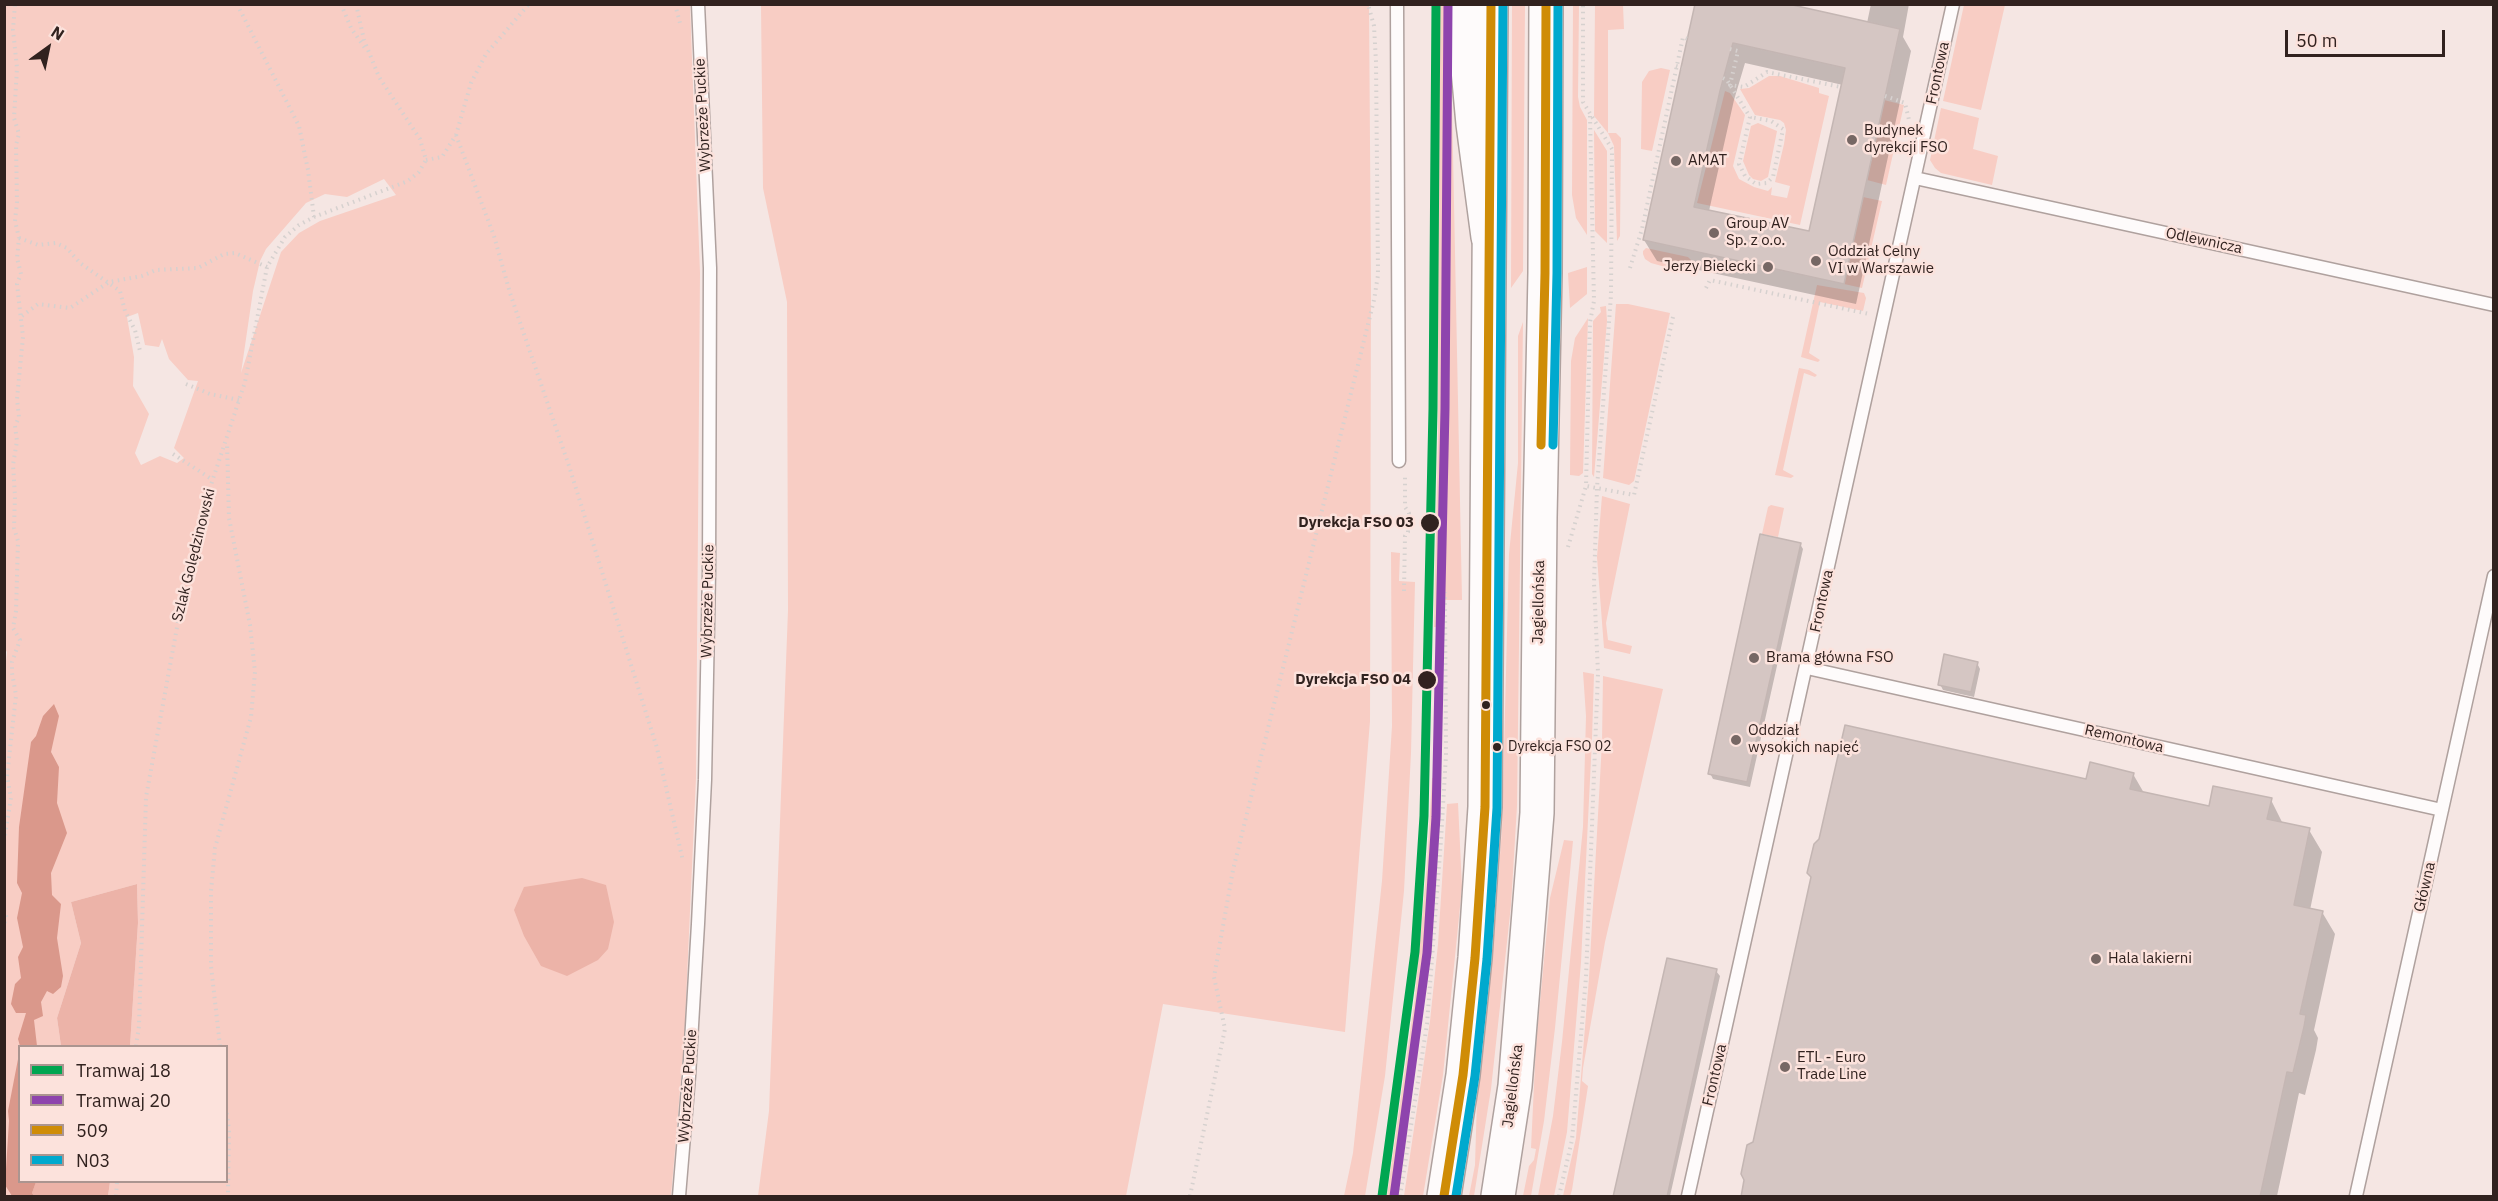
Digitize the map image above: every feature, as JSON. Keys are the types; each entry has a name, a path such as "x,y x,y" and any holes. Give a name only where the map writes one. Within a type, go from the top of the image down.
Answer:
{"main road":[{"path":"1462,4 1473,124 1488,237"},
{"path":"1444,1197 1463,1075 1475,958 1485,807 1491,4"},
{"name":"Jagiellońska","path":"1498,1197 1515,1086 1537,813 1540,506 1546,250 1546,4"}],"lane":[{"name":"Wybrzeże Puckie","path":"679,1197 689,1076 705,780 709,572 710,268 698,4"},
{"path":"1397,4 1399,460"},
{"name":"Frontowa","path":"1688,1197 1953,4"},
{"name":"Odlewnicza","path":"1915,178 2493,305"},
{"name":"Główna","path":"2356,1197 2493,576"},
{"name":"Remontowa","path":"1807,668 2442,810"}],"path":[{"path":"4,842 11,798 7,776 16,695 12,662 20,640 13,628 16,611 18,541 14,528 13,465 17,441 15,426 19,417 17,399 23,337 17,284 21,274 17,258 19,238 15,221 16,145 19,135 14,118 17,68 13,30 15,4"},
{"path":"237,4 299,126 314,216"},
{"path":"341,4 351,28 370,54"},
{"path":"356,4 364,40 379,77 420,139 426,160"},
{"path":"529,4 486,54 471,83 456,135 494,236 510,293 569,466 657,748 685,869"},
{"path":"1190,1197 1226,1029 1214,977 1233,870 1377,283 1376,62 1374,26 1368,4"},
{"path":"1559,1197 1572,1140 1586,977 1598,673 1594,583 1597,488 1611,295 1612,149 1583,102 1583,4"},
{"path":"1630,268 1642,229 1683,36 1688,39"},
{"path":"1730,49 1738,51 1730,85"},
{"path":"1676,66 1682,68"},
{"path":"1730,85 1744,87 1767,72 1840,87"},
{"path":"1723,78 1750,117 1739,164 1745,177 1756,184 1767,183 1773,177 1783,129 1771,121 1750,117"},
{"path":"1885,96 1905,103 1909,117 1907,129"},
{"path":"1566,555 1586,486 1590,322 1594,301 1590,115"},
{"name":"Szlak Golędzinowski","path":"136,1045 139,1026 146,798 186,578 213,480 245,382 267,267 285,237 314,216 408,181 419,172 426,160 442,157 456,135"},
{"path":"19,238 38,245 56,243 67,248 80,263 120,291 125,311 135,330 140,351"},
{"path":"22,316 38,304 70,308 110,282 142,276 156,270 198,268 224,254 235,253 267,267"},
{"path":"1706,288 1710,280 1884,318"},
{"path":"1866,314 1869,302"},
{"path":"1586,486 1634,495 1673,317"},
{"path":"186,384 210,394 239,400"},
{"path":"220,1045 212,966 211,891 214,848 251,717 255,672 250,626 229,518 226,439"},
{"path":"173,454 213,480"},
{"path":"1399,460 1405,470 1405,507 1409,513 1408,532 1405,536 1404,591"},
{"path":"1400,1197 1427,1024 1434,934 1446,755 1445,592"},
{"path":"4,910 7,919 4,923"},
{"path":"228,1122 228,1197"}],"shaded area":[{"path":"1450,4 1462,600 1442,600 1442,627 1434,627 1438,440 1438,5"},
{"path":"5,5 690,5 700,273 696,778 684,1044 671,1196 108,1196 110,1183 228,1183 228,1045 130,1045 138,923 137,884 71,902 81,943 57,1018 61,1045 18,1045 18,1183 56,1183 53,1196 5,1196 4,680 7,652 4,647","holes":["384,179 396,195 320,221 299,233 281,252 241,373 253,291 260,261 266,249 306,203 325,194 347,197","138,313 145,345 159,347 162,339 169,359 188,380 198,381 174,448 184,458 177,463 160,456 141,465 135,453 149,414 133,386 134,357 127,317"]},
{"path":"761,5 1369,5 1370,721 1345,1032 1163,1004 1126,1196 758,1196 769,1111 788,610 787,302 763,188"},
{"path":"1512,5 1525,5 1523,271 1511,288"},
{"path":"1573,5 1579,5 1578,97 1587,120 1587,235 1576,218 1572,195"},
{"path":"1595,5 1623,5 1624,29 1608,30 1608,133 1594,116"},
{"path":"1964,5 2005,5 1981,110 1943,101"},
{"path":"1661,68 1670,70 1652,151 1641,149 1642,82 1649,71"},
{"path":"1769,76 1780,76 1819,88 1819,93 1829,96 1800,225 1697,203 1725,91 1730,93 1745,115 1733,166 1739,179 1768,191 1772,187 1771,195 1787,198 1790,186 1775,182 1784,144 1786,130 1784,123 1780,120 1755,115 1740,89 1749,88"},
{"path":"1884,100 1904,105 1886,185 1867,180"},
{"path":"1941,108 1979,118 1973,149 1998,156 1992,185 1941,173 1935,168 1930,160"},
{"path":"1758,123 1777,131 1768,177 1761,181 1749,175 1743,161 1751,126"},
{"path":"1594,130 1607,151 1607,243 1595,231"},
{"path":"1608,133 1616,133 1621,138 1620,236 1617,241 1614,146"},
{"path":"1863,197 1882,201 1862,288 1844,284"},
{"path":"1646,248 1688,257 1692,268 1690,271 1680,271 1651,263 1645,259 1643,254"},
{"path":"1587,267 1587,294 1570,308 1568,273"},
{"path":"1817,285 1864,293 1866,298 1863,311 1820,302 1809,353 1820,360 1818,362 1801,357"},
{"path":"1616,304 1628,304 1670,313 1634,481 1629,485 1603,478"},
{"path":"1606,306 1607,321 1594,477 1592,474 1593,321 1601,312 1600,307"},
{"path":"1588,318 1583,473 1579,476 1570,475 1571,361 1575,338"},
{"path":"1523,322 1517,806 1511,905 1491,1089 1474,1196 1469,1196 1475,1165 1477,1099 1492,961 1502,829 1509,554 1518,463 1518,336"},
{"path":"1799,368 1817,375 1815,377 1804,373 1783,470 1794,476 1791,478 1775,475"},
{"path":"1602,496 1630,504 1606,623 1608,640 1632,646 1630,654 1604,648 1597,557"},
{"path":"1771,505 1784,508 1778,537 1762,534 1768,507"},
{"path":"1391,552 1400,553 1399,581 1415,582 1411,753 1404,891 1385,1076 1365,1196 1344,1196 1353,1153 1382,881 1392,726"},
{"path":"1583,672 1594,674 1592,739 1581,962 1567,1132 1554,1196 1538,1196 1553,1116 1583,827 1586,716"},
{"path":"1603,676 1663,689 1605,942 1583,1068 1582,1081 1588,1086 1572,1190 1570,1196 1563,1196 1576,1138 1589,978 1602,742"},
{"path":"54,704 59,716 51,752 59,767 57,803 67,833 51,873 52,895 61,904 57,938 63,976 61,987 53,994 47,991 41,1002 43,1016 34,1020 37,1045 20,1045 18,1039 26,1013 16,1013 11,1004 15,984 21,978 18,957 23,947 17,918 22,893 17,883 19,827 31,742 36,736 43,716"},
{"path":"1432,778 1441,778 1423,1013 1396,1196 1387,1196 1415,997"},
{"path":"1458,803 1462,887 1443,1075 1423,1196 1404,1196 1430,1021 1438,944 1447,804"},
{"path":"1564,840 1573,841 1555,1028 1544,1121 1531,1196 1523,1196 1529,1166 1534,1160 1536,1149 1531,1148 1536,1044 1550,898"},
{"path":"582,878 606,885 614,922 608,949 598,960 567,976 541,966 524,936 514,910 524,887"},
{"path":"137,884 138,923 130,1045 61,1045 57,1018 81,943 71,902"},
{"path":"18,1059 18,1183 36,1183 32,1193 34,1196 12,1196 5,1185 8,1111"},
{"path":"36,1183 110,1183 108,1196 34,1196 32,1193"}],"building":[{"name":"Budynek dyrekcji FSO","path":"1695,4 1788,4 1900,29 1844,284 1643,240","holes":["1733,43 1845,68 1809,231 1694,207"]},
{"path":"1760,534 1801,543 1747,782 1708,774"},
{"path":"1944,654 1978,662 1971,692 1938,685"},
{"name":"Hala lakierni","path":"1845,725 2086,779 2090,762 2134,773 2130,789 2209,806 2213,786 2272,798 2267,819 2310,828 2294,905 2323,911 2300,1014 2306,1015 2304,1027 2293,1073 2287,1072 2260,1197 1741,1197 1744,1180 1741,1174 1747,1145 1753,1142 1811,877 1807,873 1814,844 1819,839"},
{"path":"1667,958 1717,969 1667,1197 1613,1197"}],"tram line":[{"name":"18","path":"1382,1196 1415,952 1424,816 1433,409 1436,4"},
{"name":"20","path":"1394,1196 1427,953 1436,817 1445,409 1448,4"}],"transit line":[{"name":"509","path":"1444,1196 1463,1075 1475,958 1485,807 1491,4"},
{"name":"N03","path":"1456,1196 1475,1076 1487,959 1497,808 1503,4"},
{"name":"509","path":"1541,445 1545,273 1546,4"},
{"name":"N03","path":"1553,445 1557,273 1558,4"}],"place":[{"name":"Budynek dyrekcji FSO","path":"1852,140"},
{"name":"AMAT","path":"1676,161"},
{"name":"Group AV Sp. z o.o.","path":"1714,233"},
{"name":"Oddział Celny VI w Warszawie","path":"1816,261"},
{"name":"Jerzy Bielecki","path":"1768,267"},
{"name":"Dyrekcja FSO 03","path":"1430,523"},
{"name":"Brama główna FSO","path":"1754,658"},
{"name":"Dyrekcja FSO 04","path":"1427,680"},
{"name":"Oddział wysokich napięć","path":"1736,740"},
{"name":"Dyrekcja FSO 02","path":"1497,747"},
{"name":"Hala lakierni","path":"2096,959"},
{"name":"ETL - Euro Trade Line","path":"1785,1067"}]}
